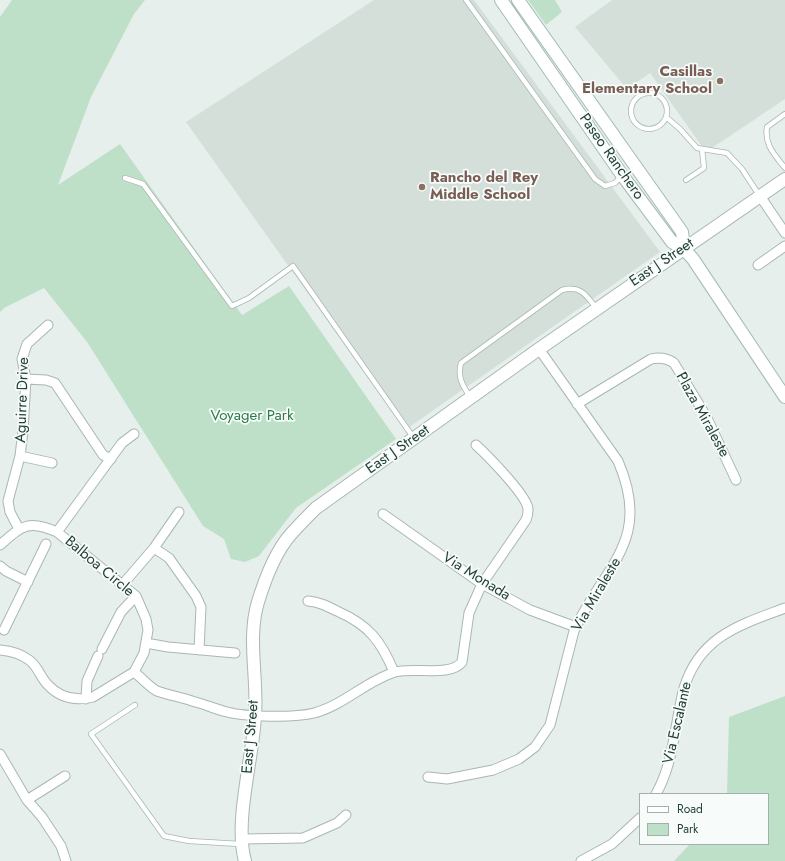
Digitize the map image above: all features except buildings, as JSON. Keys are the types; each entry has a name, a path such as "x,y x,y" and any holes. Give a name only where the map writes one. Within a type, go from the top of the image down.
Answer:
{"street":[{"name":"Paseo Ranchero","path":"501,0 622,175 672,242 684,249 696,264 784,394"},
{"name":"Paseo Ranchero","path":"518,0 682,232 684,249"},
{"path":"598,113 608,139 625,161 626,169 622,175"},
{"name":"East J Street","path":"245,861 242,842 242,821 255,716 253,628 257,603 269,570 290,535 316,508 597,309 785,179"},
{"path":"760,196 785,233"},
{"path":"758,265 785,246"},
{"name":"Aguirre Drive","path":"19,529 10,512 8,501 20,456 26,379 22,359 27,344 48,325"},
{"name":"Via Miraleste","path":"428,777 447,778 493,770 519,759 535,747 550,725 563,668 576,627 621,554 628,532 630,508 627,484 618,461 539,350"},
{"name":"Plaza Miraleste","path":"577,404 651,359 667,359 674,363 706,416 736,480"},
{"path":"26,379 46,380 55,383 103,455 111,459"},
{"path":"57,532 122,443 134,434"},
{"path":"0,650 13,651 28,659 35,665 48,685 63,696 78,699 93,697 134,672 156,690 226,712 255,716 297,716 314,713 343,702 378,679 394,672 404,670 451,670 459,666 462,662 469,613 482,584 526,520 528,513 527,505 521,495 490,458 476,445"},
{"path":"20,456 52,463"},
{"path":"123,584 154,548 179,512"},
{"name":"Via Monada","path":"383,514 482,584 530,610 576,627"},
{"name":"Balboa Circle","path":"19,529 26,526 45,526 57,532 136,596 146,619 148,630 144,653 134,672"},
{"path":"0,546 19,529"},
{"path":"4,630 46,544"},
{"path":"154,548 168,558 196,596 201,607 200,650"},
{"path":"0,566 6,571 28,582"},
{"path":"86,699 87,681 100,653 121,612 136,596"},
{"path":"308,601 319,602 353,618 365,626 382,646 394,672"},
{"name":"Via Escalante","path":"656,793 669,764 684,688 699,657 714,641 733,628 785,608"},
{"path":"146,643 168,647 235,654"},
{"path":"0,754 4,770 42,817 61,846 66,861"},
{"path":"27,800 65,776"},
{"path":"242,842 303,838 337,823 346,815"},
{"path":"587,860 622,836 639,819"}],"lane":[{"path":"466,0 595,179 605,186 615,183 622,175"},
{"path":"649,92 664,100 667,111 666,117 658,126 646,129 635,123 632,118 631,105 638,96 649,92"},
{"path":"785,114 767,127 765,137 770,147 785,168"},
{"path":"666,117 680,129 697,148 727,153 742,169 760,196"},
{"path":"686,180 704,168 702,149"},
{"path":"125,178 143,184 232,306 249,298 293,266 414,439"},
{"path":"471,398 461,383 458,371 461,363 562,290 572,287 584,293 597,309"},
{"path":"135,705 91,734 164,836 189,841 242,842"}],"shaded area":[{"name":"Rancho del Rey Middle School","path":"374,0 474,0 660,252 405,430 186,122"},
{"name":"Casillas Elementary School","path":"612,0 785,0 785,99 706,152 650,73 627,89 575,27"}],"green space":[{"name":"Voyager Park","path":"12,0 145,0 134,14 91,97 58,185 120,144 242,315 289,286 396,439 296,508 259,556 245,562 231,559 224,539 203,526 87,342 44,288 4,308 0,312 0,17"},
{"path":"528,0 555,0 562,12 546,25"},
{"path":"785,696 785,861 674,861 689,845 769,845 769,793 727,793 729,717"}],"place":[{"name":"Casillas Elementary School","path":"720,81"},
{"name":"Rancho del Rey Middle School","path":"422,187"}]}
